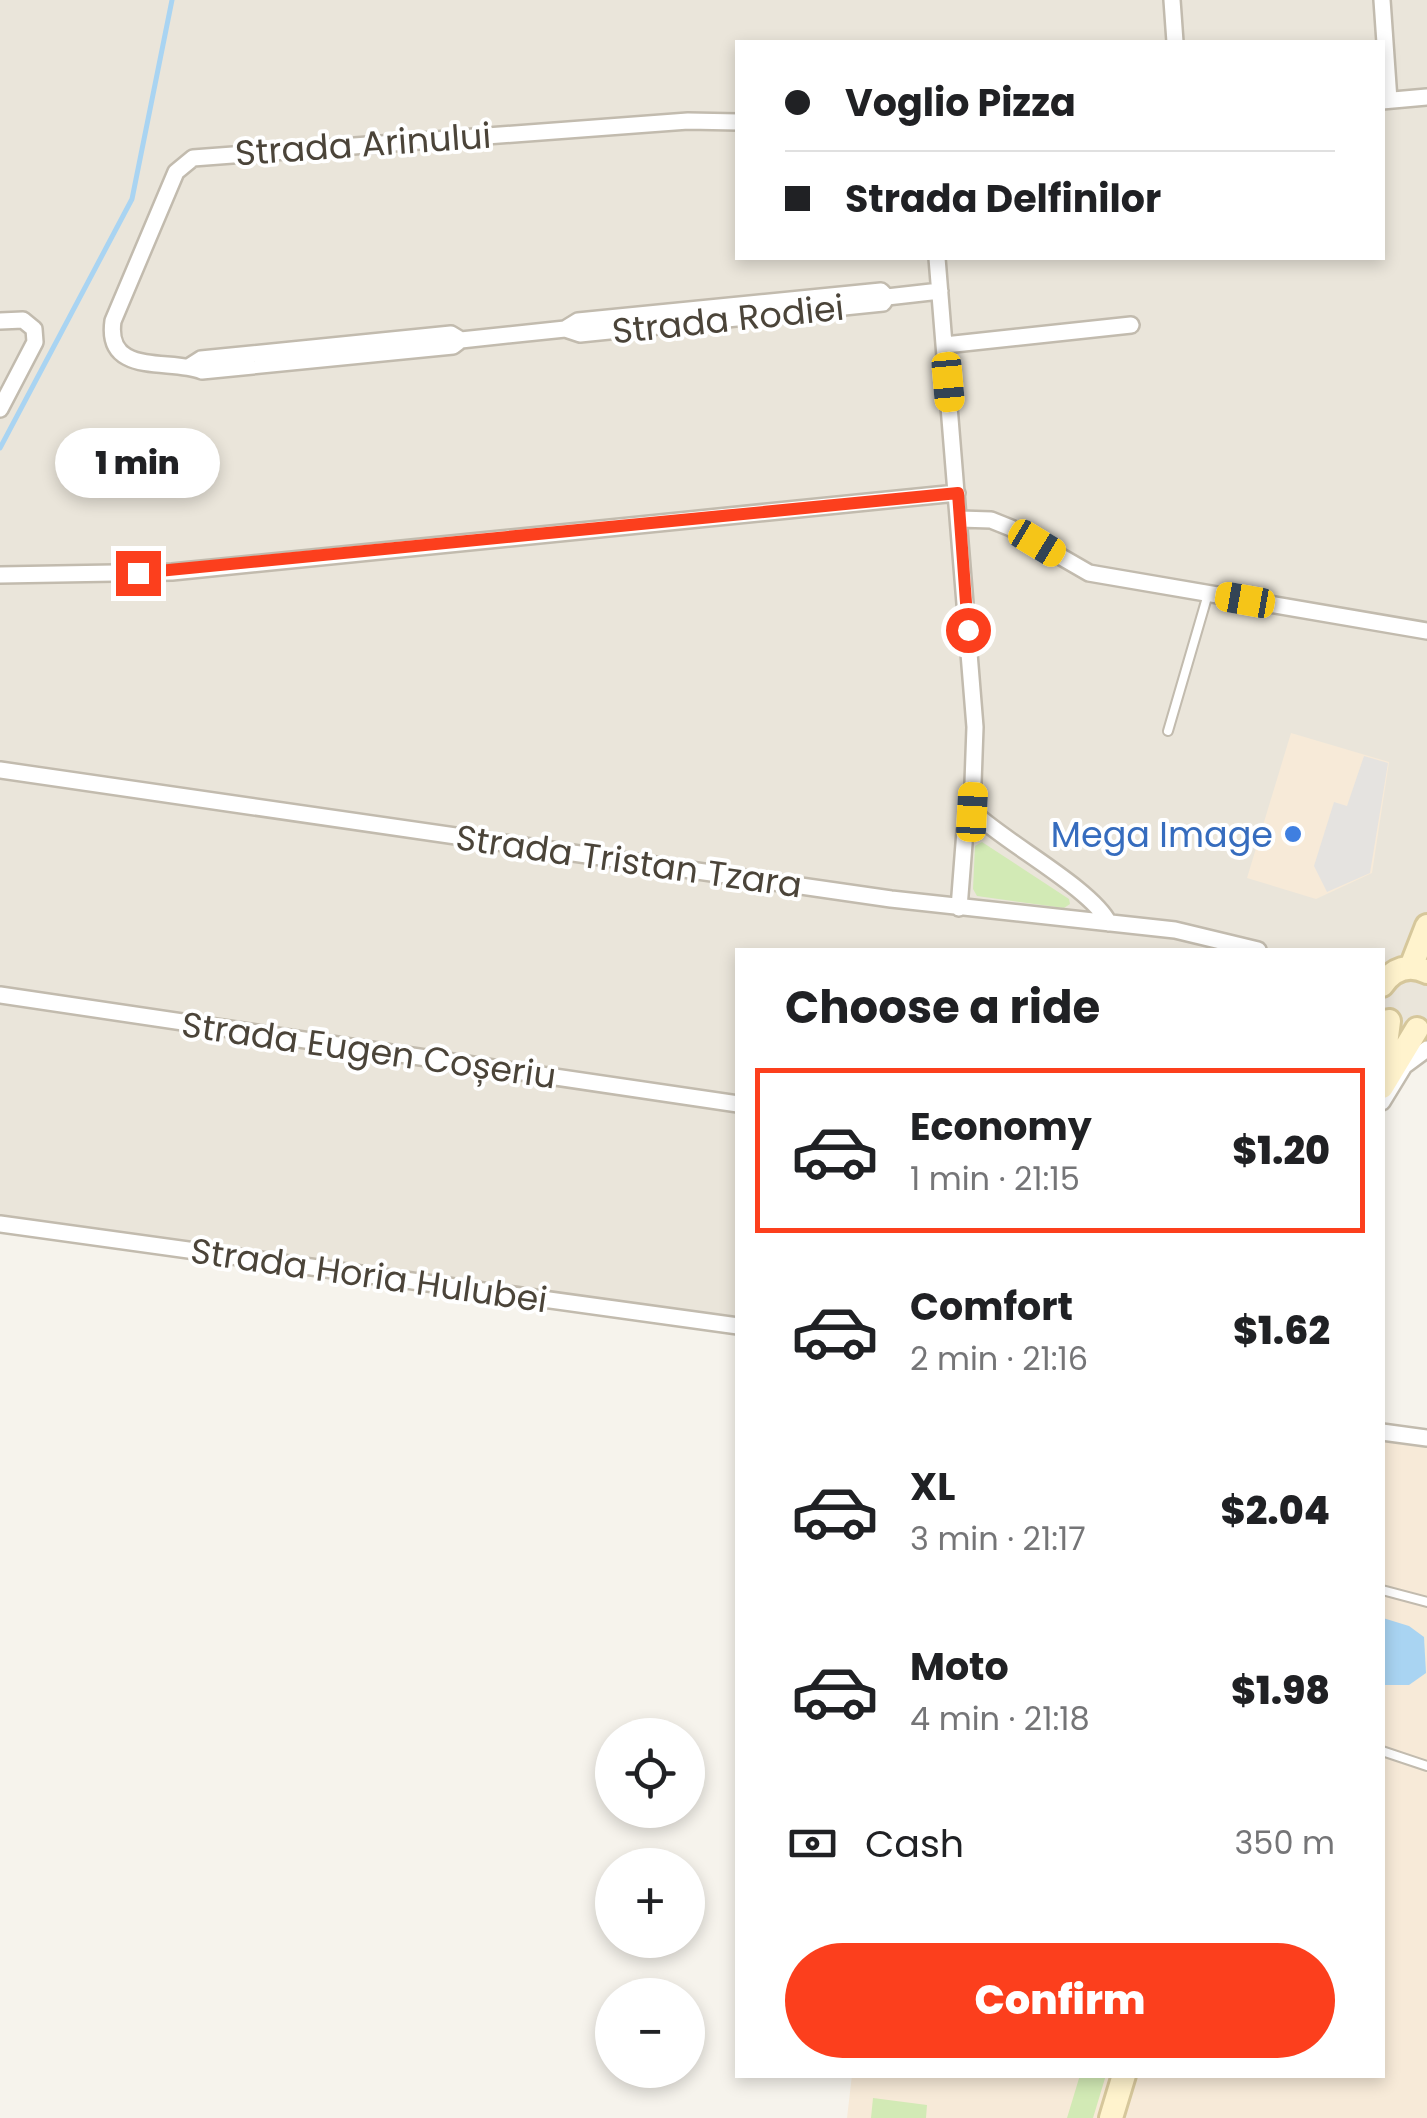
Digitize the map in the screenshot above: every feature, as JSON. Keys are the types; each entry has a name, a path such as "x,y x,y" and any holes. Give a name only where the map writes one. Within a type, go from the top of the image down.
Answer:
{"street":[{"path":"1172,0 1175,40"},
{"path":"1382,0 1384,40"},
{"path":"1385,75 1386,100 1427,98"},
{"name":"Strada Arinului","path":"114,340 114,321 176,172 193,158 688,121 735,122"},
{"path":"937,260 975,727 972,812 965,831 959,908"},
{"name":"Strada Rodiei","path":"114,340 120,352 139,363 190,366 201,359 451,334 461,340 565,329 578,321 597,319 881,291 887,297 940,291"},
{"path":"0,321 23,320 34,329 35,342 0,409"},
{"path":"945,344 1131,326"},
{"path":"0,575 172,572 958,493"},
{"path":"960,518 1001,524 1089,573 1427,631"},
{"name":"Strada Tristan Tzara","path":"0,770 959,908 1175,930 1250,948"},
{"path":"972,812 1016,850 1101,908 1109,924"},
{"path":"1385,983 1395,971 1419,970 1426,934"},
{"name":"Strada Eugen Coșeriu","path":"0,996 735,1104"},
{"path":"1385,1014 1424,1034"},
{"path":"1385,1083 1424,1034"},
{"path":"1385,1097 1424,1034"},
{"name":"Strada Horia Hulubei","path":"0,1224 735,1326"},
{"path":"1385,1432 1427,1438"},
{"path":"1111,2118 1123,2078"}],"lane":[{"path":"1168,731 1208,594"},
{"path":"1385,1591 1427,1602"},
{"path":"1385,1752 1427,1766"}],"shaded area":[{"path":"0,0 1427,0 1427,1039 1385,1028 1385,948 735,948 735,1317 0,1217"},
{"path":"1291,733 1389,762 1372,873 1316,899 1247,878"},
{"path":"1364,756 1388,763 1370,873 1327,892 1314,866 1334,802 1347,806"},
{"path":"1385,1437 1427,1444 1427,2118 847,2118 852,2078 1385,2078"}],"green space":[{"path":"982,842 1069,899 1070,904 1064,908 977,896 973,889 975,846"},
{"path":"1079,2078 1105,2078 1093,2118 1067,2118"},
{"path":"873,2098 927,2105 926,2118 871,2118"}],"water":[{"path":"1385,1619 1409,1626 1424,1637 1426,1673 1409,1685 1385,1685"}],"waterway":[{"path":"0,448 132,199 172,0"}],"place":[{"name":"Mega Image","path":"1293,834"}],"route":[{"path":"138,573 958,493 968,630"}]}
